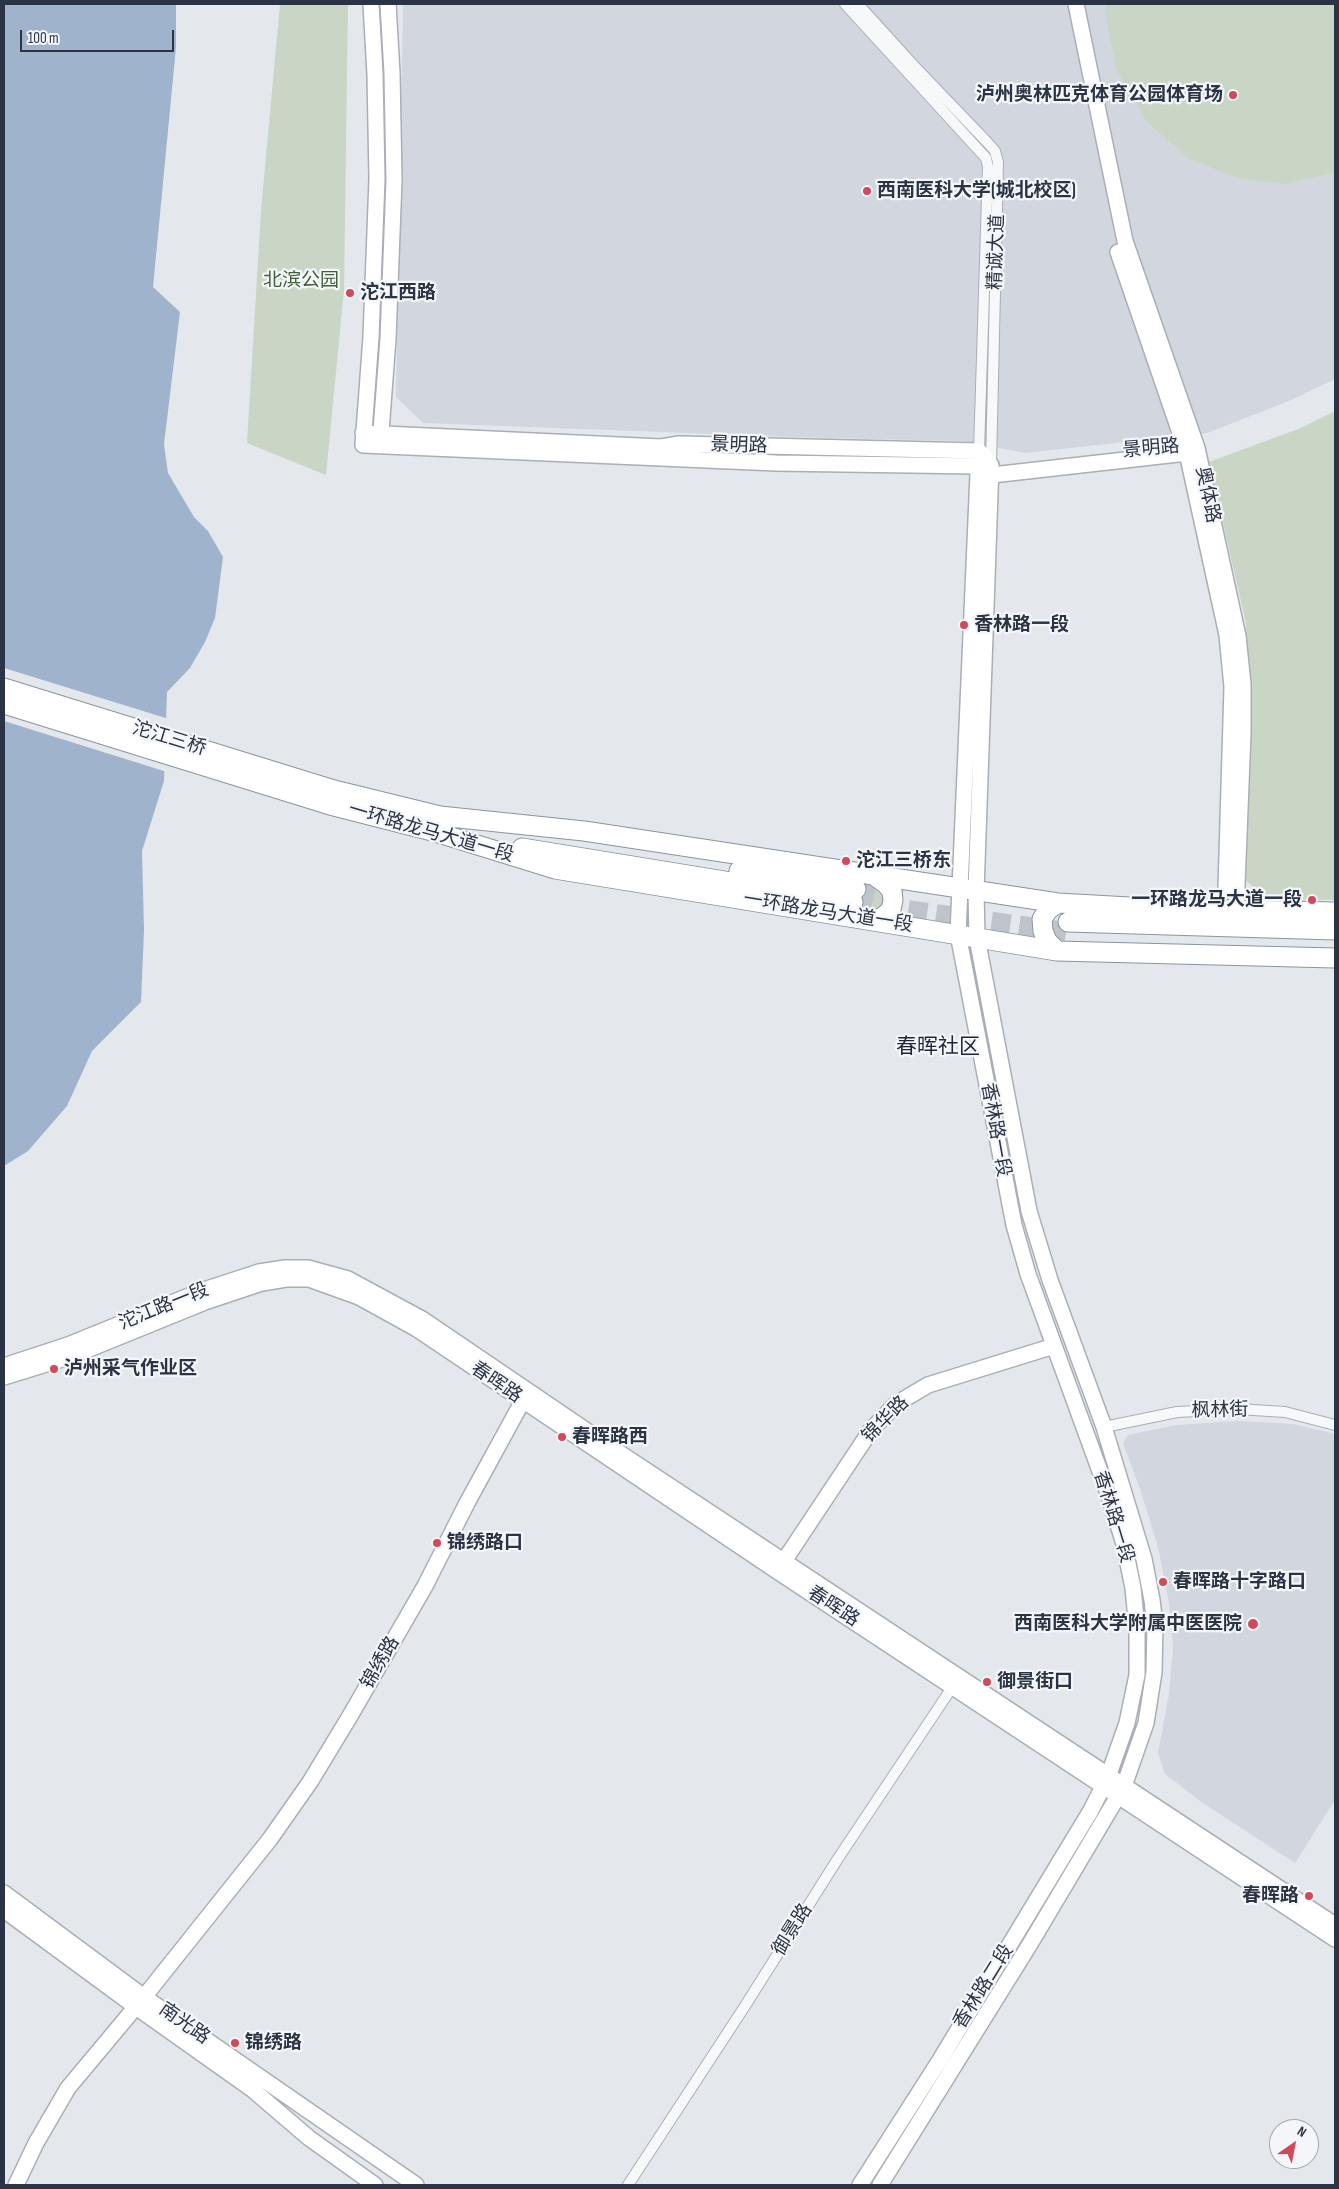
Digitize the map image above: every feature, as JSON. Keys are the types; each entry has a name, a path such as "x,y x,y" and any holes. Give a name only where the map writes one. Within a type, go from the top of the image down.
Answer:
{"highway":[{"name":"沱江三桥","path":"4,688 332,798"},
{"name":"沱江三桥","path":"4,704 332,798"},
{"name":"一环路龙马大道一段","path":"332,798 436,824 556,869 1057,951 1335,958"},
{"name":"一环路龙马大道一段","path":"436,824 584,831 876,877 1058,903 1335,912"},
{"path":"436,824 530,850 855,896"},
{"path":"872,920 883,917 891,910 893,900 892,891 876,877"},
{"path":"1057,951 1047,941 1043,931 1042,919 1048,910 1058,903"},
{"path":"1335,930 1068,927 1335,941"}],"street":[{"name":"景明路","path":"371,4 375,74 376,179 371,337 363,439 776,463 986,469 1189,448"},
{"path":"380,440 388,339 394,180 392,73 388,4"},
{"name":"精诚大道","path":"845,4 986,158 988,167 979,451"},
{"name":"精诚大道","path":"858,4 995,151 998,162 986,469"},
{"name":"奥体路","path":"1067,4 1116,243 1189,448"},
{"name":"奥体路","path":"1076,4 1125,241 1189,448 1238,636 1241,658 1243,734 1231,910"},
{"name":"景明路","path":"380,440 661,447 679,444 979,451"},
{"path":"979,451 986,469"},
{"name":"香林路一段","path":"986,469 969,891 1028,1210 1050,1280 1104,1427 1144,1559 1152,1600 1155,1625 1154,1672 1146,1723 1121,1791"},
{"name":"香林路一段","path":"969,891 958,934 1014,1225 1028,1274 1109,1496 1124,1544 1132,1588 1136,1629 1137,1675 1128,1723 1106,1782"},
{"name":"沱江路一段","path":"4,1366 68,1345 201,1292 259,1272 285,1268 308,1268 327,1278"},
{"name":"沱江路一段","path":"4,1377 72,1356 205,1302 262,1283 286,1279 327,1278"},
{"name":"春晖路","path":"327,1278 348,1279 393,1302 525,1396 782,1568 956,1681 1106,1782 1335,1925"},
{"name":"锦华路","path":"782,1568 871,1430 896,1404 928,1385 1055,1349"},
{"name":"锦绣路","path":"16,2185 36,2143 68,2088 140,2002 270,1839 310,1782 421,1594 525,1396"},
{"name":"枫林街","path":"1104,1427 1178,1412 1238,1409 1285,1412 1335,1425"},
{"name":"御景路","path":"628,2185 745,2006 837,1860 956,1681"},
{"name":"香林路二段","path":"860,2185 1021,1927 1106,1782"},
{"name":"春晖路","path":"1121,1791 1335,1939"},
{"name":"香林路二段","path":"880,2185 1030,1944 1121,1791"},
{"name":"南光路","path":"4,1893 253,2090 309,2138 375,2185"},
{"name":"南光路","path":"4,1910 416,2185"}],"shaded area":[{"name":"西南医科大学(城北校区)","path":"403,4 1335,4 1335,379 1289,401 1207,433 1025,453 963,441 794,437 423,423 396,397"},
{"name":"西南医科大学附属中医医院","path":"1238,1421 1293,1424 1335,1434 1335,1800 1295,1863 1200,1801 1165,1774 1158,1753 1169,1694 1173,1645 1169,1603 1158,1547 1123,1443 1128,1435 1176,1425"}],"green space":[{"name":"北滨公园","path":"280,4 348,4 344,290 326,475 247,443 261,211"},
{"name":"泸州奥林匹克体育公园体育场","path":"1106,4 1335,4 1335,173 1282,184 1235,177 1188,158 1147,122 1116,69 1105,12"},
{"path":"1335,411 1335,900 1269,899 1246,881 1251,729 1246,623 1209,462 1301,428"},
{"path":"860,884 876,887 885,895 883,906 876,912 853,910"}],"water":[{"path":"4,4 176,4 176,47 153,287 180,312 164,444 168,473 194,517 208,531 223,557 215,618 205,642 190,668 167,692 164,781 142,851 144,930 141,1002 92,1051 67,1106 28,1151 4,1166"}],"pier":[{"path":"4,668 169,719 167,772 4,721"}],"tunnel":[{"path":"856,889 906,897"},
{"path":"853,902 1069,932"}],"place":[{"name":"泸州奥林匹克体育公园体育场","path":"1233,95"},
{"name":"西南医科大学(城北校区)","path":"867,191"},
{"name":"沱江西路","path":"350,293"},
{"name":"香林路一段","path":"964,625"},
{"name":"沱江三桥东","path":"846,861"},
{"name":"一环路龙马大道一段","path":"1312,900"},
{"name":"泸州采气作业区","path":"54,1369"},
{"name":"春晖路西","path":"562,1437"},
{"name":"锦绣路口","path":"437,1543"},
{"name":"春晖路十字路口","path":"1163,1582"},
{"name":"西南医科大学附属中医医院","path":"1253,1624"},
{"name":"御景街口","path":"987,1682"},
{"name":"春晖路","path":"1309,1896"},
{"name":"锦绣路","path":"235,2043"}],"district":[{"name":"春晖社区","path":"938,1048"}]}
